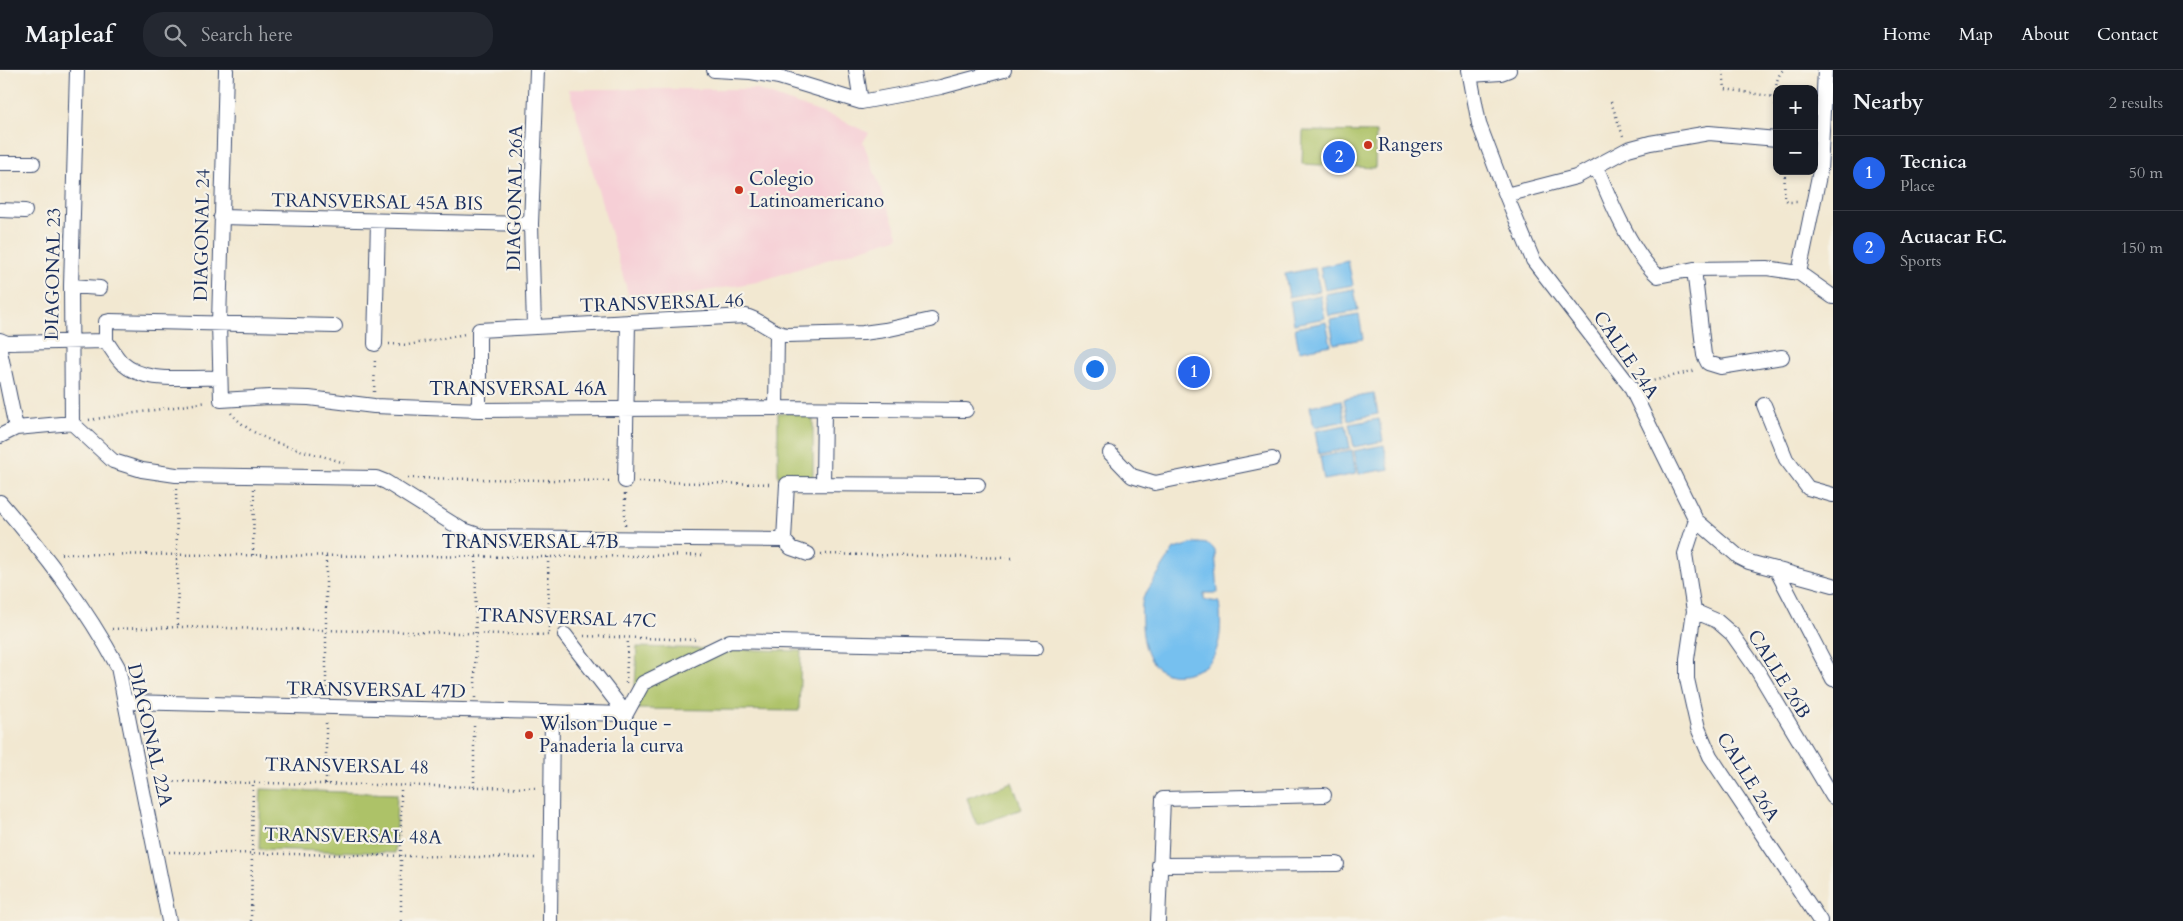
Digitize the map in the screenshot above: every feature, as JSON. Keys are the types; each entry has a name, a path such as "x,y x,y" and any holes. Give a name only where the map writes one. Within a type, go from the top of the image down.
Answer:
{"street":[{"name":"DIAGONAL 23","path":"72,423 71,286 77,70"},
{"name":"DIAGONAL 24","path":"221,400 219,323 226,70"},
{"name":"DIAGONAL 26A","path":"534,326 531,224 537,70"},
{"path":"714,70 751,72 779,77 861,102 941,87 1004,70"},
{"path":"856,70 861,102"},
{"path":"1469,72 1501,73 1508,70"},
{"path":"1799,273 1820,171 1825,70"},
{"name":"CALLE 24A","path":"1469,72 1479,124 1533,260 1630,386 1696,520 1739,557 1749,562 1833,585"},
{"path":"1506,196 1576,177 1628,149 1650,143 1709,133 1773,139"},
{"path":"0,163 33,164"},
{"path":"1596,166 1621,219 1647,267 1658,276 1694,269 1767,268 1799,273 1833,297"},
{"path":"0,210 25,211"},
{"name":"TRANSVERSAL 45A BIS","path":"221,217 531,224"},
{"path":"375,344 378,221"},
{"path":"1694,269 1704,355 1708,363 1721,367 1782,356"},
{"path":"71,286 100,288"},
{"name":"TRANSVERSAL 46","path":"479,330 746,316 758,320 778,334"},
{"path":"776,408 778,334 863,333 931,320"},
{"path":"219,378 193,376 167,379 145,376 123,364 106,341 104,325 110,321 335,326"},
{"path":"625,482 628,322"},
{"path":"479,330 480,410"},
{"path":"0,340 7,343 106,341"},
{"path":"0,350 16,428"},
{"name":"TRANSVERSAL 46A","path":"221,400 270,397 309,398 374,406 480,410 626,408 966,410"},
{"path":"1764,405 1786,459 1808,488 1833,495"},
{"path":"823,484 824,409"},
{"path":"0,436 16,428 72,423 113,461 142,470 176,475 376,478 386,482 461,529 484,537 784,540"},
{"path":"1110,453 1132,476 1155,483 1272,460"},
{"path":"808,554 791,548 784,540 786,484 978,485"},
{"name":"DIAGONAL 22A","path":"0,502 45,554 97,629 118,667 169,921"},
{"name":"CALLE 26A","path":"1696,520 1685,554 1694,611 1687,659 1687,679 1690,700 1703,743 1820,921"},
{"path":"1776,569 1833,680"},
{"name":"CALLE 26B","path":"1694,611 1717,621 1732,634 1756,668 1833,797"},
{"path":"565,635 626,714 643,683 730,642 1036,648"},
{"name":"TRANSVERSAL 47D","path":"126,702 626,714"},
{"path":"550,921 552,713"},
{"path":"1158,921 1163,799 1324,795"},
{"path":"1159,865 1338,864"}],"path":[{"path":"1723,70 1726,89 1773,97"},
{"path":"1777,85 1779,74 1783,70"},
{"path":"1611,102 1628,149"},
{"path":"1785,175 1784,193 1788,202 1813,203"},
{"path":"374,406 375,344 408,345 455,337 479,330"},
{"path":"1630,386 1714,366"},
{"path":"72,423 221,400 247,428 275,442 347,464"},
{"path":"176,475 178,627"},
{"path":"253,555 254,476"},
{"path":"406,478 786,484"},
{"path":"624,537 625,482"},
{"name":"TRANSVERSAL 47B","path":"45,554 326,556 714,555"},
{"path":"808,554 1015,558"},
{"path":"326,556 326,784"},
{"path":"474,787 476,556"},
{"path":"548,556 549,635"},
{"name":"TRANSVERSAL 47C","path":"97,629 178,627 565,635 702,640"},
{"path":"626,686 628,638"},
{"name":"TRANSVERSAL 48","path":"142,781 550,788"},
{"path":"251,921 253,783"},
{"path":"401,786 401,921"},
{"name":"TRANSVERSAL 48A","path":"155,852 550,858"}],"shaded area":[{"name":"Colegio Latinoamericano","path":"569,89 755,89 839,119 869,133 863,142 899,237 757,282 631,304"}],"green space":[{"path":"1303,131 1376,132 1375,168 1302,164"},
{"path":"778,413 813,413 813,477 778,477"},
{"path":"637,647 801,651 799,711 634,709"},
{"path":"1012,782 1022,809 977,825 967,798"},
{"path":"261,789 397,794 395,853 259,849"}],"water":[{"path":"1348,261 1353,285 1325,290 1320,267"},
{"path":"1315,268 1320,291 1289,297 1285,274"},
{"path":"1354,289 1358,311 1329,316 1325,294"},
{"path":"1320,295 1325,318 1294,324 1290,301"},
{"path":"1359,315 1363,339 1334,344 1330,320"},
{"path":"1326,322 1331,345 1299,351 1295,328"},
{"path":"1374,394 1378,414 1348,420 1344,399"},
{"path":"1341,400 1345,421 1314,427 1310,406"},
{"path":"1379,419 1383,441 1354,447 1349,424"},
{"path":"1346,425 1350,448 1319,454 1315,431"},
{"path":"1384,445 1389,469 1359,474 1354,451"},
{"path":"1352,450 1356,474 1324,480 1320,456"},
{"path":"1195,543 1209,545 1215,551 1218,593 1204,593 1204,600 1219,602 1221,620 1218,645 1212,659 1206,665 1191,672 1169,674 1161,670 1149,657 1143,637 1142,604 1144,596 1174,549"}],"place":[{"name":"Rangers","path":"1368,145"},
{"name":"Acuacar F.C.","path":"1339,157"},
{"name":"Colegio Latinoamericano","path":"739,190"},
{"name":"Tecnica","path":"1194,372"},
{"name":"Wilson Duque - Panaderia la curva","path":"529,735"}]}
